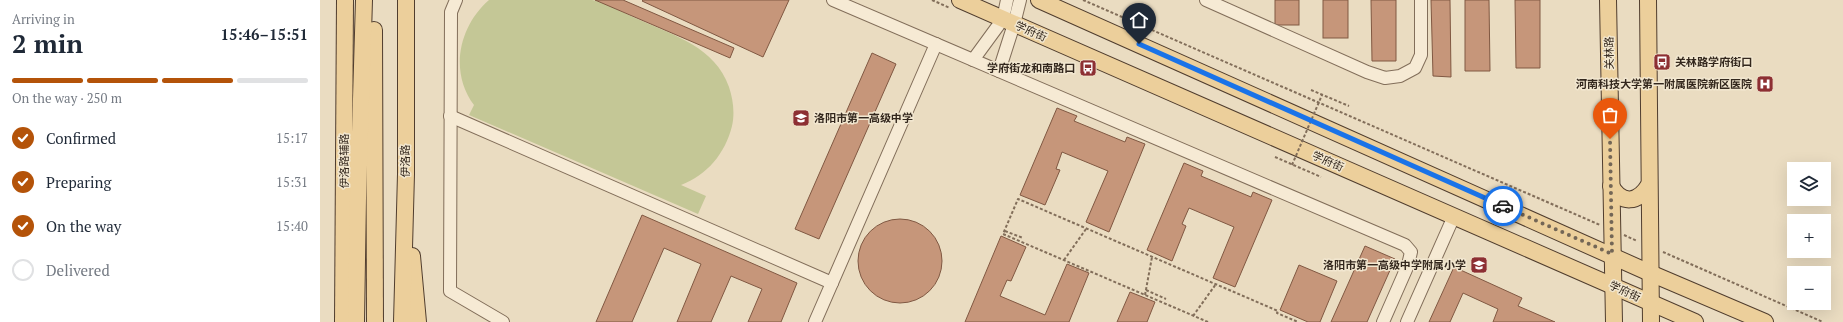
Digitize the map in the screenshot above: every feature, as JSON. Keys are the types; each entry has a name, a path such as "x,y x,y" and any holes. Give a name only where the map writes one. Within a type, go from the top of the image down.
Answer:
{"main road":[{"name":"伊洛路辅路","path":"343,322 345,0"},
{"path":"356,322 364,0"},
{"path":"374,0 375,322"},
{"name":"伊洛路","path":"402,322 406,174 406,0"},
{"name":"学府街","path":"960,0 1614,285 1650,303 1695,322"},
{"path":"1039,0 1765,322"},
{"name":"关林路","path":"1608,0 1614,322"},
{"path":"1648,0 1650,322"},
{"path":"406,174 418,322"},
{"path":"1611,186 1616,194 1622,198 1631,199 1638,198 1643,194 1649,185"}],"street":[{"path":"456,0 450,12 450,290 503,322"},
{"path":"833,0 1405,245 1411,252 1408,265 1383,322"},
{"path":"999,71 1008,21 1007,0"},
{"path":"974,60 1008,21 1020,0"},
{"path":"1206,0 1367,72 1385,78 1400,76 1415,68 1421,55 1420,0"},
{"path":"815,322 936,44"},
{"path":"450,116 832,283"},
{"path":"1408,322 1454,216"}],"path":[{"path":"1083,0 1823,322"},
{"path":"1311,90 1349,106"},
{"path":"1292,165 1322,95"},
{"path":"1275,157 1322,177"},
{"path":"1208,322 1003,234 1018,199 1278,311 1277,313 1298,322"},
{"path":"1064,260 1086,228"},
{"path":"1005,231 1023,238"},
{"path":"1145,295 1152,256"},
{"path":"1193,316 1216,284"},
{"path":"1146,290 1166,299"}],"green space":[{"path":"489,0 597,1 692,44 704,52 714,62 723,73 732,96 733,121 725,146 714,162 699,176 681,185 706,196 698,214 469,115 474,105 466,92 462,78 460,64 461,50 464,36 470,23"}],"building":[{"path":"595,0 623,0 734,48 730,58"},
{"path":"789,0 763,57 642,1"},
{"path":"1275,0 1299,0 1299,25 1275,25"},
{"path":"1323,0 1348,0 1348,38 1323,38"},
{"path":"1371,0 1396,0 1396,61 1372,61"},
{"path":"1431,0 1450,0 1451,77 1433,76"},
{"path":"1465,0 1489,0 1490,71 1465,71"},
{"path":"1515,0 1540,0 1540,68 1516,68"},
{"path":"872,53 896,64 819,239 795,229"},
{"path":"1057,108 1077,116 1074,121 1125,142 1127,137 1145,144 1109,232 1086,222 1108,171 1062,152 1056,169 1060,170 1045,205 1020,195"},
{"path":"1184,163 1203,171 1201,176 1251,197 1253,192 1272,200 1235,287 1213,278 1234,227 1189,208 1182,224 1186,226 1172,261 1147,250"},
{"path":"642,215 797,283 781,322 748,322 762,289 731,276 711,322 677,322 701,264 664,248 632,322 596,322"},
{"path":"892,219 908,219 924,226 935,237 942,253 942,269 939,277 930,291 924,296 908,303 892,303 876,296 865,285 858,269 858,253 865,237 876,226"},
{"path":"1001,236 1026,247 1011,281 1007,280 1000,296 1045,315 1067,264 1089,273 1069,322 965,322"},
{"path":"1365,246 1395,259 1367,322 1331,322"},
{"path":"1299,265 1337,281 1320,322 1308,322 1280,310"},
{"path":"1454,267 1522,298 1518,306 1555,322 1493,322 1498,309 1463,293 1450,322 1429,322"},
{"path":"1130,292 1155,302 1147,322 1117,322"}],"way so far":[{"path":"1503,206 1612,254 1610,139"}],"place":[{"name":"关林路学府街口","path":"1662,62"},
{"name":"学府街龙和南路口","path":"1088,68"},
{"name":"河南科技大学第一附属医院新区医院","path":"1765,84"},
{"name":"洛阳市第一高级中学","path":"801,118"},
{"name":"洛阳市第一高级中学附属小学","path":"1479,265"}],"route":[{"path":"1139,44 1503,206"}]}
